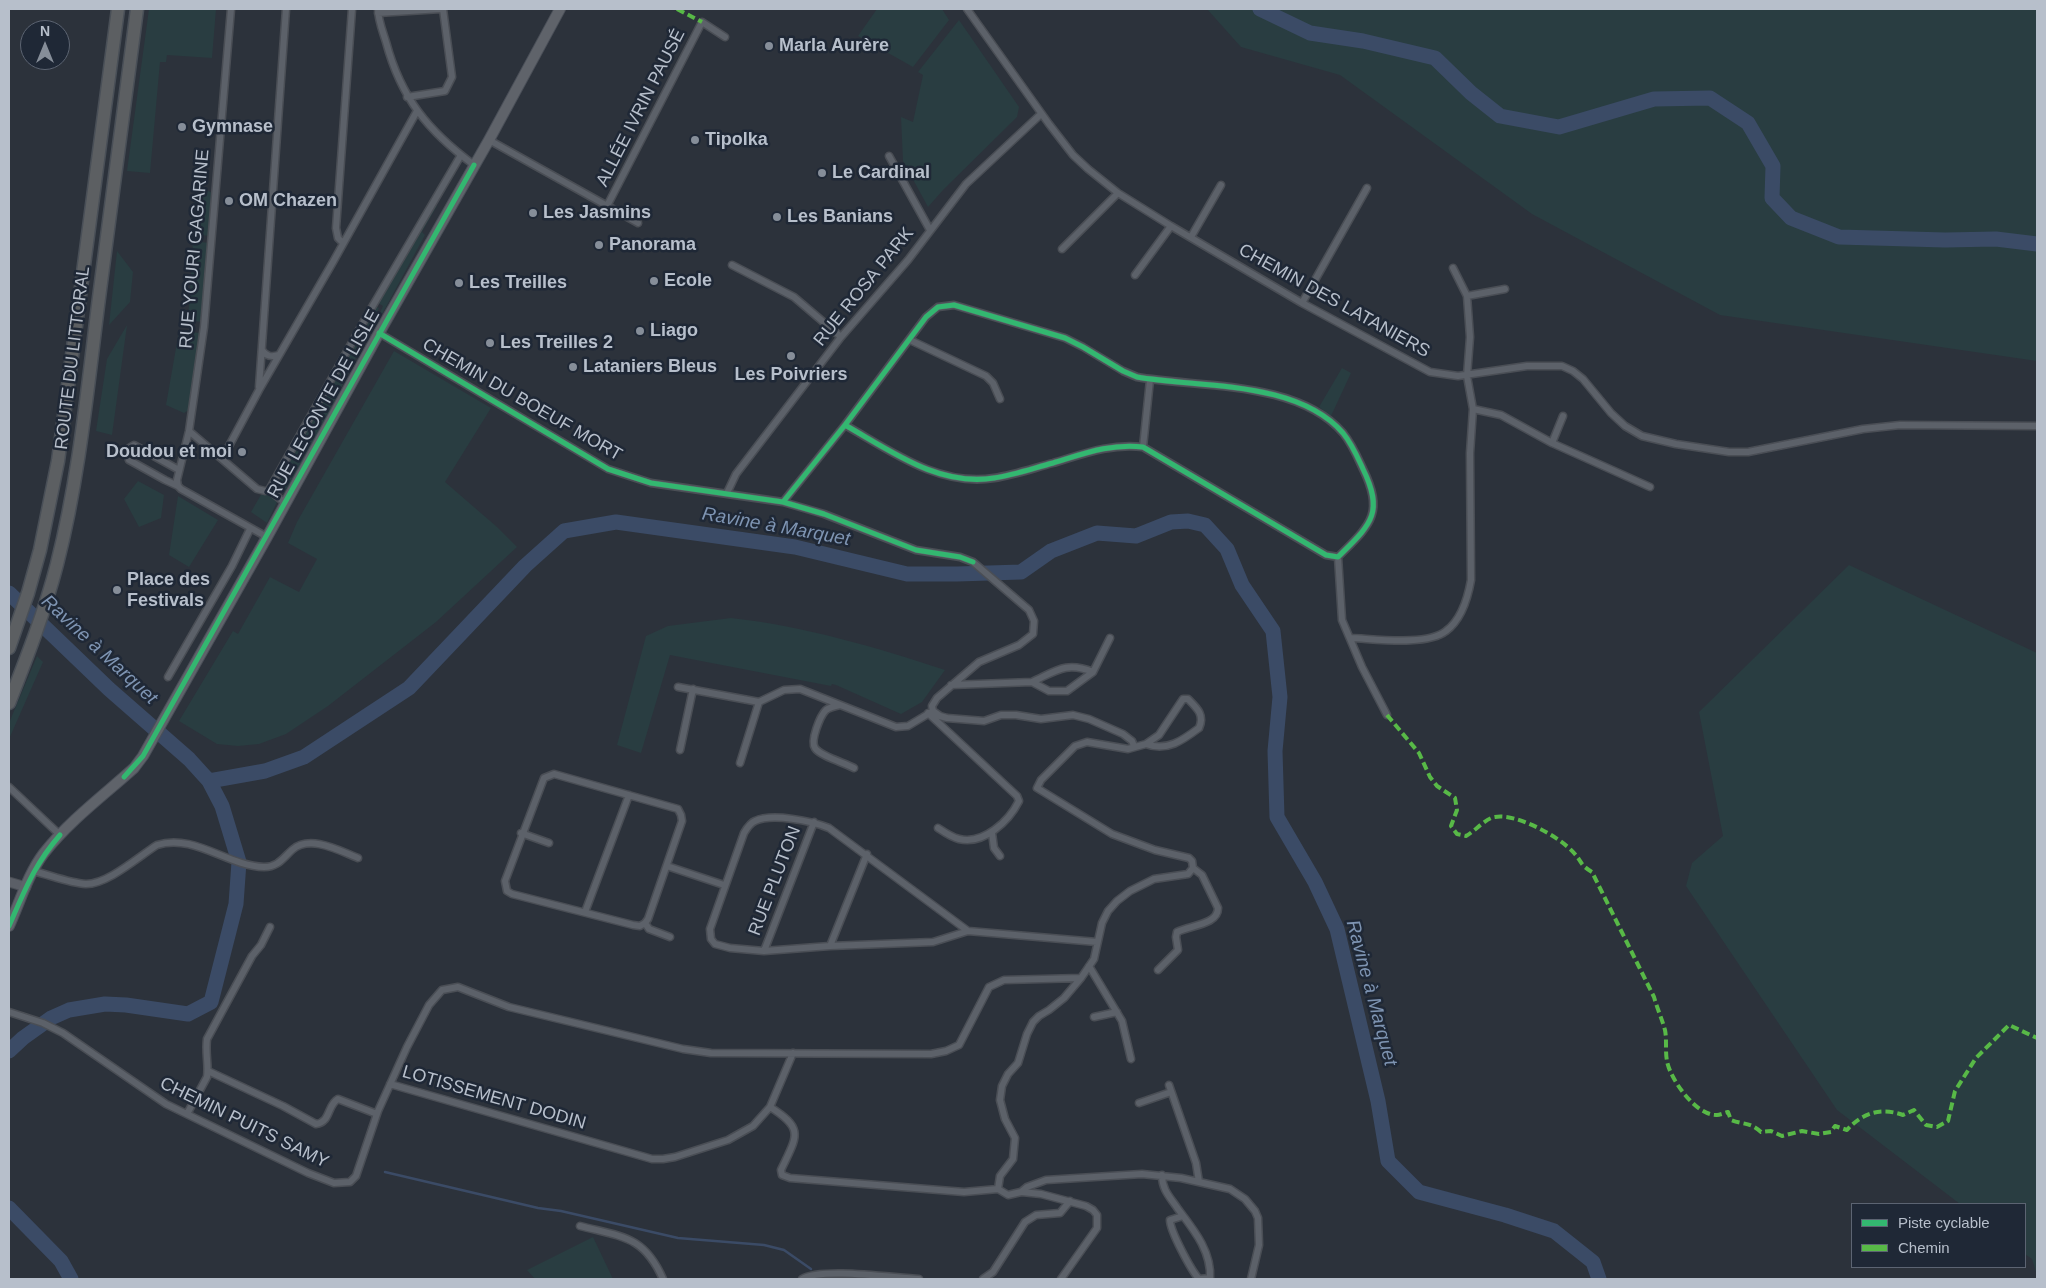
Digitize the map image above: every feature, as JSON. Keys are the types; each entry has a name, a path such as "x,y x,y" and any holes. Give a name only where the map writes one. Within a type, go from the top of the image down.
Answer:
{"highway":[{"name":"ROUTE DU LITTORAL","path":"10,645 40,550 64,428 118,9"},
{"name":"ROUTE DU LITTORAL","path":"9,703 28,654 58,562 76,468 88,394 137,9"}],"main road":[{"name":"RUE LECONTE DE LISLE","path":"9,926 43,854 60,835 134,768 143,756 489,140 560,9"}],"street":[{"name":"RUE YOURI GAGARINE","path":"178,486 179,470 189,431 204,326 231,9"},
{"path":"259,390 286,9"},
{"path":"343,243 338,238 336,228 352,9"},
{"path":"407,97 445,91 452,77 442,9 378,11 391,61 407,97 417,111 461,155 474,165"},
{"name":"CHEMIN DES LATANIERS","path":"967,9 1041,114 1073,155 1118,193 1302,303 1430,372 1453,376 1467,376 1527,366 1562,366 1573,371 1583,380 1611,413 1625,426 1642,436 1676,444 1729,452 1748,452 1863,429 1900,425 2037,426"},
{"name":"ALLÉE IVRIN PAUSÉ","path":"607,206 702,22 725,37"},
{"path":"222,460 259,390 417,111"},
{"name":"RUE ROSA PARK","path":"727,493 736,474 841,337 908,260 966,184 1041,114"},
{"path":"489,140 638,223"},
{"path":"269,490 368,314 461,155"},
{"path":"889,156 930,230"},
{"path":"1191,237 1222,185"},
{"path":"1302,303 1367,188"},
{"path":"1062,249 1118,193"},
{"path":"1135,275 1171,226"},
{"path":"732,265 794,298 841,337"},
{"path":"1351,638 1429,639 1446,631 1459,616 1469,592 1472,580 1470,453 1473,410 1467,376 1470,336 1467,296 1453,268"},
{"path":"1467,296 1505,288"},
{"path":"783,502 845,425 926,317 938,308 954,305 1065,338 1137,377 1150,380 1241,388 1274,395 1306,406 1336,427 1352,445 1372,488 1374,504 1372,516 1366,527 1338,557 1342,620 1362,667 1387,715"},
{"name":"CHEMIN DU BOEUF MORT","path":"379,333 608,469 651,483 783,502 824,514 916,550 960,557 972,562 1029,610 1034,621 1033,634 1019,645 979,662 934,702 931,712"},
{"path":"910,340 986,376 993,383 1000,399"},
{"path":"262,350 266,355 279,355"},
{"path":"1143,447 1150,380"},
{"path":"1473,410 1501,415 1552,443 1650,487"},
{"path":"1552,443 1563,416"},
{"path":"845,425 920,467 968,480 1015,474 1108,447 1131,445 1143,447 1326,555 1338,557"},
{"path":"189,431 257,489 269,490 285,503"},
{"path":"179,470 134,445 129,448 127,454 129,460 267,537"},
{"path":"168,677 232,566 250,529"},
{"path":"1032,682 1049,691 1058,692 1073,687 1093,672 1110,638"},
{"path":"951,685 1032,682 1072,666 1093,672"},
{"path":"678,686 759,702 792,688 800,689 896,727 908,726 931,712"},
{"path":"680,750 693,690"},
{"path":"1146,744 1159,735 1183,699 1188,699 1200,712 1201,723 1199,728 1180,742 1170,746 1158,747 1146,744 1128,749 1087,742 1075,746 1041,780 1037,788 1112,834 1147,848 1189,858 1192,861 1193,868 1202,875 1218,908 1218,912 1213,919 1177,932 1178,950 1158,970"},
{"path":"740,763 759,702"},
{"path":"840,705 830,707 824,712 813,744 821,753 854,768"},
{"path":"931,712 947,718 984,721 1008,714 1034,719 1065,715 1080,716 1123,734 1132,740 1134,746"},
{"path":"931,712 1018,796 1019,801 1016,808 992,833 969,840 960,840 938,828"},
{"path":"548,775 560,775 629,795 678,809 682,821 645,923 640,926 633,925 512,894 507,891 505,881 544,778 548,775"},
{"path":"9,787 60,835"},
{"path":"585,912 629,795"},
{"path":"968,931 867,854 829,828 814,822 766,818 753,822 744,833 724,885 710,930 711,939 714,944 730,948 764,951 933,942 968,931 1097,942"},
{"name":"RUE PLUTON","path":"764,951 814,822"},
{"path":"992,833 994,848 1000,856"},
{"path":"522,834 548,843"},
{"path":"33,872 84,884 96,883 106,879 157,845 166,842 192,844 233,861 263,867 275,865 300,845 310,843 322,845 358,858"},
{"path":"830,946 867,854"},
{"path":"667,866 724,885"},
{"path":"998,1189 1000,1176 1013,1159 1015,1138 1005,1119 1000,1100 1002,1086 1008,1074 1018,1063 1033,1022 1064,998 1081,978 1094,959 1102,923 1117,901 1146,882 1164,877 1188,874 1193,868"},
{"path":"9,882 26,887"},
{"path":"645,923 649,929 670,937"},
{"path":"187,1114 207,1077 205,1052 207,1039 270,927"},
{"path":"1089,966 1122,1021 1131,1059"},
{"name":"LOTISSEMENT DODIN","path":"793,1052 770,1107 753,1126 728,1140 664,1159 652,1159 390,1084 429,1005 442,990 449,988 458,987 509,1008 683,1049 711,1053 793,1052 931,1054 946,1051 958,1045 989,987 995,983 1004,980 1081,978"},
{"name":"CHEMIN PUITS SAMY","path":"9,1012 63,1033 166,1104 334,1184 350,1182 356,1176 377,1114 390,1084"},
{"path":"1094,1017 1117,1012"},
{"path":"208,1071 283,1106 316,1124 326,1120 334,1101 338,1099 377,1114"},
{"path":"1140,1103 1170,1089 1196,1163 1199,1182"},
{"path":"770,1107 787,1118 794,1130 794,1140 781,1170 782,1175 790,1178 964,1192 998,1189 1008,1195 1022,1192 1041,1194 1070,1201 1093,1210 1097,1215 1097,1228 1061,1279"},
{"path":"1022,1192 1036,1182 1060,1178 1142,1174 1162,1175 1230,1189 1245,1199 1255,1211 1260,1226 1260,1236 1251,1279"},
{"path":"1162,1175 1162,1184 1166,1195 1183,1216 1209,1258 1210,1278 1199,1279 1193,1272 1170,1224 1170,1220 1183,1216"},
{"path":"983,1279 993,1272 1025,1222 1036,1215 1060,1213 1070,1201"},
{"path":"580,1226 624,1237 638,1243 650,1254 664,1279"},
{"path":"802,1279 817,1277 824,1273 919,1279"}],"green space":[{"path":"149,9 216,9 212,58 167,55 166,62 160,62 150,173 127,171"},
{"path":"877,9 942,9 949,20 913,67 858,36"},
{"path":"1207,9 2037,9 2037,361 1720,315 1532,214 1340,75 1241,47"},
{"path":"959,20 1019,107 1017,117 928,207 903,161 901,117 913,122 923,75 918,72"},
{"path":"196,186 213,193 210,236 191,234"},
{"path":"434,204 437,206 422,232 425,235 380,318 378,317 383,306 378,303"},
{"path":"191,241 210,243 201,322 188,320 193,248"},
{"path":"117,251 133,272 130,302 109,325"},
{"path":"375,306 379,308 361,342 363,343 325,421 284,493 276,486"},
{"path":"127,325 112,435 96,431 107,359"},
{"path":"179,331 200,333 189,410 184,413 166,405"},
{"path":"394,351 491,408 445,482 517,547 436,622 328,706 286,734 259,744 238,746 217,744 179,721 233,631 238,634 270,577 299,592 317,559 288,543 297,522"},
{"path":"1342,368 1351,373 1331,416 1319,407"},
{"path":"138,481 164,495 161,518 139,527 124,499"},
{"path":"262,493 275,498 277,502 267,523 251,512"},
{"path":"178,496 218,520 189,567 169,555"},
{"path":"1849,565 2037,653 2037,1275 2032,1259 2026,1255 2026,1203 1959,1203 1837,1110 1686,886 1692,863 1723,836 1699,712"},
{"path":"731,618 785,626 839,638 945,670 922,702 901,714 836,685 832,684 831,686 670,655 641,753 617,745 646,636 668,626"},
{"path":"37,656 43,662 9,739 9,723"},
{"path":"593,1237 613,1279 535,1279 527,1270"}],"waterway":[{"path":"1260,9 1310,33 1363,41 1435,58 1471,93 1500,116 1559,127 1654,99 1710,98 1748,123 1773,166 1772,198 1791,218 1839,237 1945,240 1996,239 2037,244"},
{"name":"Ravine à Marquet","path":"9,593 109,689 189,759 209,781 265,771 304,757 409,688 525,566 564,531 616,522 795,547 907,574 957,574 1021,572 1051,551 1097,533 1136,536 1171,522 1188,521 1205,525 1227,549 1242,585 1273,631 1280,697 1275,751 1277,817 1315,882 1337,929 1378,1101 1388,1161 1419,1192 1505,1215 1554,1231 1593,1262 1599,1279"},
{"path":"9,1051 23,1038 51,1018 69,1010 105,1004 126,1005 188,1014 211,1002 236,904 239,862 222,806 209,781"},
{"path":"385,1172 678,1238 764,1245 784,1250 811,1269"},
{"path":"9,1208 61,1261 71,1279"}],"marked path":[{"path":"677,9 702,22"},
{"path":"1387,715 1419,753 1430,777 1437,786 1455,798 1457,810 1451,826 1457,834 1466,836 1484,822 1495,817 1526,822 1559,840 1592,872 1654,997 1665,1030 1669,1069 1685,1095 1701,1110 1709,1114 1718,1115 1728,1112 1731,1120 1750,1125 1761,1132 1771,1131 1782,1136 1802,1131 1819,1134 1831,1132 1835,1126 1847,1130 1859,1119 1872,1113 1887,1112 1903,1115 1914,1110 1926,1125 1937,1127 1948,1121 1955,1091 1976,1058 2009,1025 2037,1038"}],"cycle path":[{"path":"124,777 143,756 474,165"},
{"path":"783,502 845,425 926,317 938,307 954,305 1065,338 1137,377 1246,389 1300,403 1324,416 1346,437 1370,484 1373,508 1371,518 1366,527 1338,557 1326,555 1143,447 1108,448 1009,475 974,479 954,477 916,465 845,425"},
{"path":"379,333 608,469 651,483 783,502 824,514 916,550 960,557 973,562"},
{"path":"9,926 37,867 60,835"}],"place":[{"name":"Marla Aurère","path":"769,46"},
{"name":"Gymnase","path":"182,127"},
{"name":"Tipolka","path":"695,140"},
{"name":"Le Cardinal","path":"822,173"},
{"name":"OM Chazen","path":"229,201"},
{"name":"Les Jasmins","path":"533,213"},
{"name":"Les Banians","path":"777,217"},
{"name":"Panorama","path":"599,245"},
{"name":"Ecole","path":"654,281"},
{"name":"Les Treilles","path":"459,283"},
{"name":"Liago","path":"640,331"},
{"name":"Les Treilles 2","path":"490,343"},
{"name":"Les Poivriers","path":"791,356"},
{"name":"Lataniers Bleus","path":"573,367"},
{"name":"Doudou et moi","path":"242,452"},
{"name":"Place des Festivals","path":"117,590"}]}
